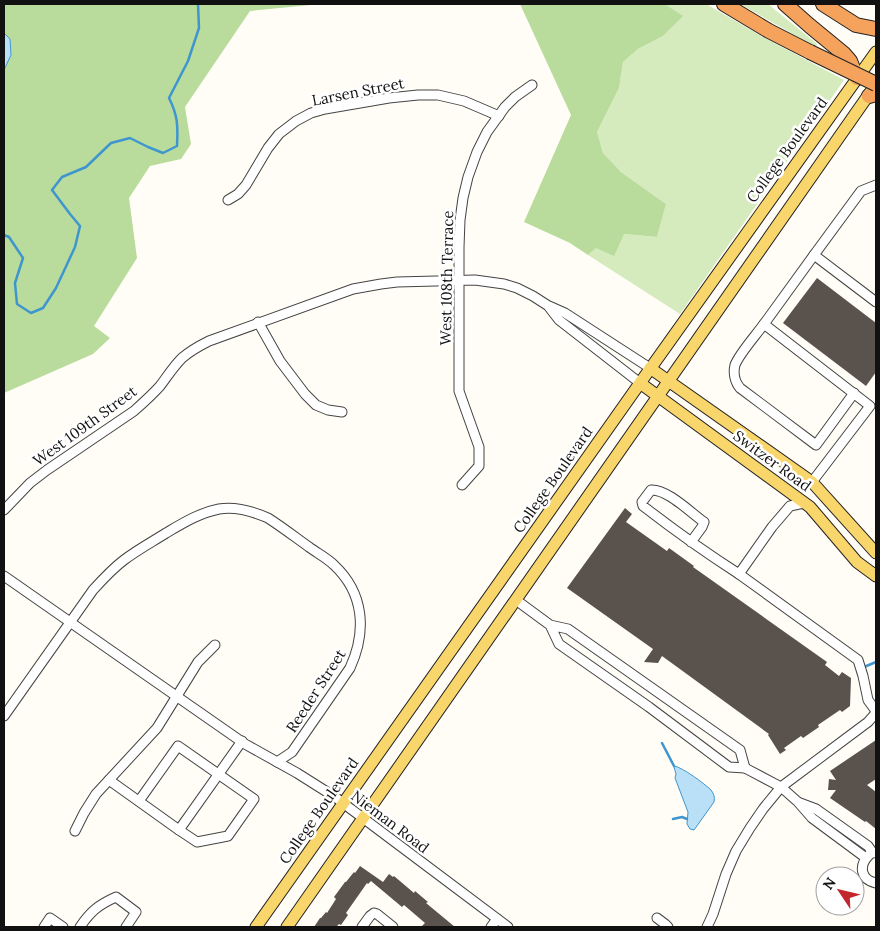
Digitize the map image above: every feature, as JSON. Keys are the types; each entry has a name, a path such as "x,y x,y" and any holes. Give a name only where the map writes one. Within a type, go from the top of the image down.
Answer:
{"highway":[{"path":"724,4 768,31 810,52 874,90"},
{"path":"785,4 844,54 850,61 857,78"},
{"path":"823,4 856,25 876,29"}],"main road":[{"name":"College Boulevard","path":"256,927 650,368 876,52"},
{"path":"287,927 874,90"},
{"name":"Switzer Road","path":"650,368 815,484 876,553"},
{"name":"Switzer Road","path":"640,383 810,507 857,562 876,576"},
{"path":"804,503 815,484"}],"street":[{"name":"West 108th Terrace","path":"462,485 479,466 480,446 460,391 460,220 463,198 468,176 487,132 514,97 532,85"},
{"name":"Larsen Street","path":"228,200 238,194 246,184 279,134 296,121 311,113 389,98 438,95 464,101 498,116"},
{"path":"854,393 816,445 740,388 734,375 736,364 861,191 876,185"},
{"path":"814,255 876,302"},
{"name":"West 109th Street","path":"4,510 30,483 47,470 134,411 151,396 182,358 194,349 209,341 258,322 353,289 397,282 485,280 504,284 517,288 547,305 565,312 650,368"},
{"name":"West 109th Street","path":"547,305 559,320 640,383"},
{"path":"258,322 280,361 305,394 316,405 328,410 342,412"},
{"path":"764,324 870,406 815,484"},
{"path":"596,348 604,337"},
{"path":"691,542 704,522 665,493 651,490 642,502 642,506 710,556 739,574 858,660 868,700 876,712 868,722 781,787 750,828 736,851 707,927"},
{"path":"739,574 772,526 790,506 804,503"},
{"name":"Reeder Street","path":"71,622 106,575 124,560 198,515 219,509 234,508 268,518 334,565 346,578 354,593 361,617 360,640 350,668 292,752 278,762"},
{"name":"Nieman Road","path":"4,576 242,741 297,773 343,803 505,927"},
{"path":"516,600 550,626 559,644 639,700 729,767 745,768 781,787 798,802 816,809 868,846 872,855 863,864 863,874 870,881 876,883"},
{"path":"4,716 71,622"},
{"path":"550,626 568,629 740,750 745,768"},
{"path":"75,831 92,800 157,728 198,662 215,645"},
{"path":"639,700 648,686"},
{"path":"180,830 242,741"},
{"path":"109,780 139,802 197,842 228,836 254,799 178,746 139,802"},
{"path":"80,927 89,914 104,902 116,897 136,912 126,927"},
{"path":"362,927 374,913 393,927"},
{"path":"44,927 50,918 63,927"},
{"path":"657,918 668,927"},
{"path":"491,927 497,919"}],"green space":[{"path":"4,4 321,4 250,11 185,107 191,144 181,159 150,166 129,198 137,258 94,326 110,338 93,354 4,393 4,70 11,55 10,39 4,33"},
{"path":"520,4 665,4 683,16 663,36 638,49 623,62 619,88 597,132 603,153 621,172 666,204 657,237 624,234 614,256 596,248 588,255 570,243 524,222 571,115"},
{"path":"665,4 706,4 844,80 680,314 588,255 596,248 624,234 657,237 666,204 621,172 603,153 597,132 619,88 623,62 638,49 663,36 682,16"},
{"path":"740,4 768,4 817,44 816,47"}],"water":[{"path":"4,33 10,39 11,55 4,70"},
{"path":"674,766 699,780 711,790 714,796 714,802 694,830 690,829 687,824 688,812 675,778"}],"building":[{"path":"817,278 876,323 876,372 866,386 783,323"},
{"path":"625,508 632,514 626,522 667,551 669,548 827,662 825,665 839,676 842,672 851,678 850,706 842,712 840,710 803,738 801,736 784,748 786,750 780,754 769,734 662,656 658,663 644,662 653,649 567,588"},
{"path":"876,740 876,779 867,785 876,792 876,829 830,798 836,790 828,790 829,779 836,780 830,771"},
{"path":"360,866 383,882 389,874 394,876 414,893 415,891 428,902 426,903 455,927 421,927 425,923 371,881 367,883 346,913 348,915 341,925 339,924 336,927 314,927 320,918 327,913 336,899 334,897 345,882"}],"waterway":[{"path":"4,235 9,237 23,258 15,283 17,304 31,313 43,308 56,288 75,247 80,226 52,190 62,177 86,167 111,143 130,138 163,153 177,146 177,121 169,98 188,61 199,28 198,4"},
{"path":"864,667 876,662"},
{"path":"662,743 674,766"},
{"path":"673,819 682,817 687,819"}]}
